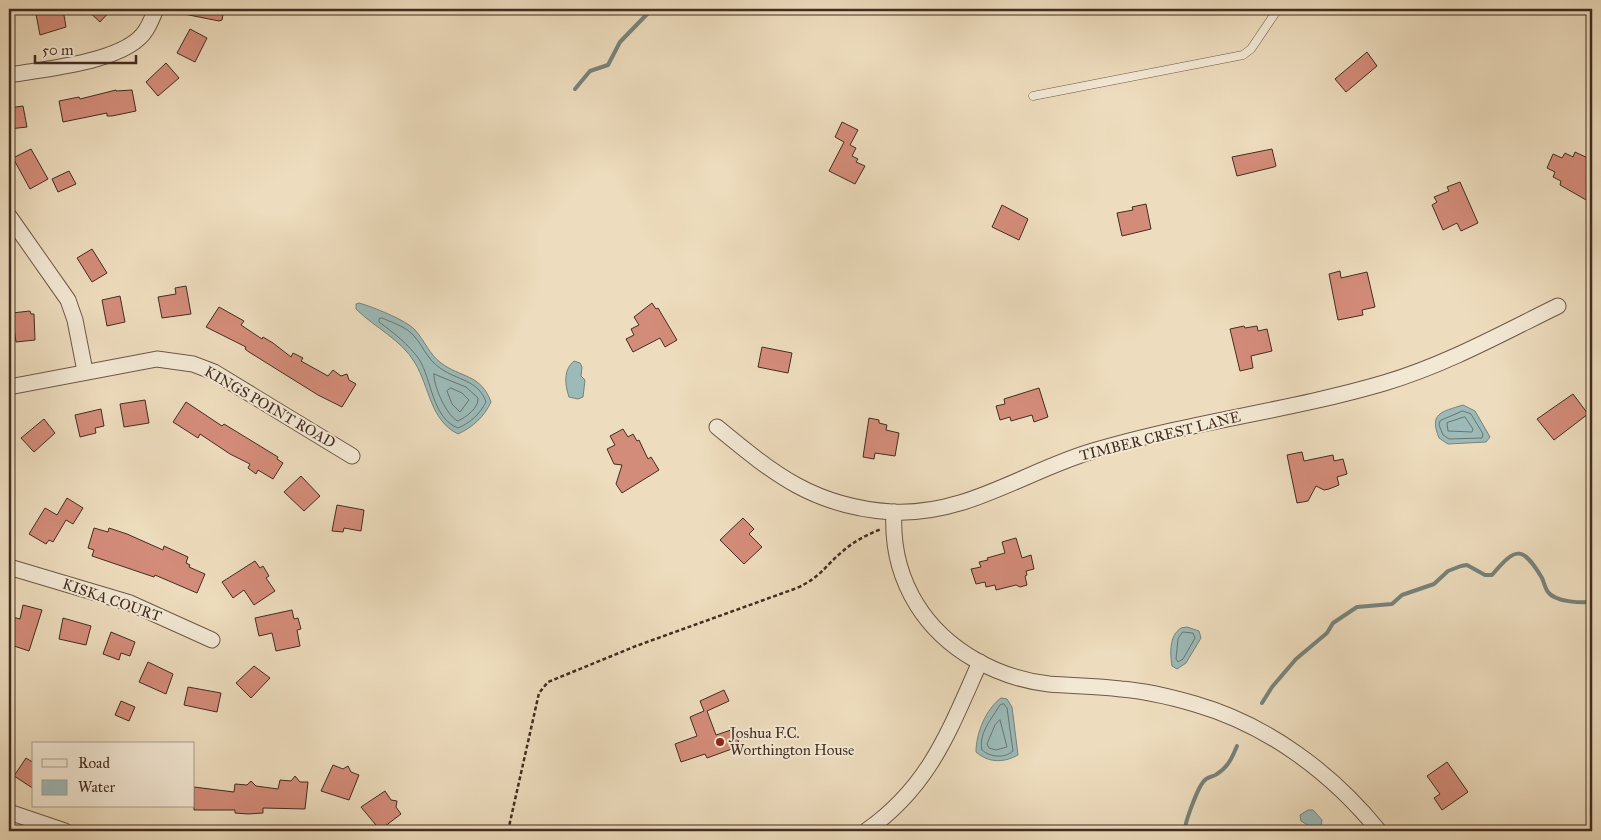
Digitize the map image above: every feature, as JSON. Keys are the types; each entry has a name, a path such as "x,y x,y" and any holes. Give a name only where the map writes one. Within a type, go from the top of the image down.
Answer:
{"street":[{"path":"9,75 95,59 120,52 146,32 156,9"},
{"path":"9,216 68,300 75,320 85,372"},
{"name":"TIMBER CREST LANE","path":"716,427 778,474 806,492 835,503 894,517 952,506 980,498 1049,467 1116,444 1344,394 1386,382 1464,352 1558,306"},
{"name":"KINGS POINT ROAD","path":"9,387 157,359 193,364 214,372 352,456"},
{"path":"894,517 895,552 901,575 910,594 924,616 941,635 959,650 980,662 1010,674 1048,684 1122,689 1156,694 1197,705 1235,720 1288,748 1322,773 1379,831"},
{"name":"KISKA COURT","path":"9,567 130,602 212,640"},
{"path":"866,831 891,812 927,771 942,746 980,662"},
{"path":"9,812 66,831"}],"lane":[{"path":"1033,96 1243,55 1251,49 1278,9"}],"path":[{"path":"508,831 539,693 548,682 636,646 815,580 842,552 894,517"}],"water":[{"path":"359,303 389,314 411,326 433,356 441,363 482,386 491,402 477,421 458,434 442,421 436,412 415,363 403,347 356,309 356,304"},
{"path":"574,361 580,363 582,367 581,376 585,380 583,397 578,399 569,397 566,383 568,369"},
{"path":"1463,405 1475,411 1490,437 1486,442 1448,444 1439,438 1436,430 1436,418 1443,412"},
{"path":"1187,627 1199,631 1201,638 1186,663 1177,669 1172,666 1172,640 1177,631"},
{"path":"1001,698 1007,699 1012,707 1018,755 996,761 981,756 976,752 976,745 986,715"},
{"path":"1308,810 1313,810 1322,820 1321,826 1313,828 1301,821 1300,815"}],"building":[{"path":"35,9 63,9 66,27 40,35"},
{"path":"86,9 112,9 100,22"},
{"path":"184,9 224,9 222,20 219,21 184,14"},
{"path":"190,29 207,38 195,62 177,53"},
{"path":"1367,52 1377,66 1346,92 1335,79"},
{"path":"166,63 179,78 158,96 146,82"},
{"path":"116,90 132,90 136,111 112,116 107,116 107,113 63,122 59,101 79,97 80,99"},
{"path":"23,106 27,127 9,129 9,108"},
{"path":"842,122 858,130 850,145 856,148 852,156 858,159 856,162 865,166 855,184 829,171 844,142 835,137"},
{"path":"31,149 48,179 30,189 13,158"},
{"path":"1272,149 1276,166 1237,176 1232,157"},
{"path":"1575,152 1592,160 1592,194 1588,201 1560,185 1561,181 1553,177 1555,172 1547,168 1553,154 1562,158 1565,153 1573,157"},
{"path":"69,171 76,184 58,192 52,179"},
{"path":"1460,182 1478,223 1461,231 1457,223 1443,230 1432,205 1437,202 1434,197 1449,191 1447,187"},
{"path":"1146,204 1151,229 1122,236 1117,213 1133,210 1132,207"},
{"path":"1002,205 1028,219 1019,240 992,227"},
{"path":"92,249 107,273 92,282 77,258"},
{"path":"1340,271 1341,278 1367,272 1375,307 1362,310 1363,315 1338,320 1329,274"},
{"path":"186,286 191,314 162,318 158,297 176,294 175,288"},
{"path":"120,296 125,322 107,326 102,300"},
{"path":"652,303 656,309 658,308 677,340 665,347 660,338 633,352 626,339 634,335 631,329 639,325 634,317"},
{"path":"219,307 244,321 241,325 262,339 263,337 273,343 291,357 293,353 303,358 301,361 328,376 333,370 341,376 347,374 349,380 356,384 342,407 318,395 249,352 245,349 246,347 206,327"},
{"path":"30,311 31,314 34,314 35,340 16,342 12,313"},
{"path":"1244,326 1245,328 1257,326 1258,331 1267,329 1272,351 1251,356 1253,368 1240,371 1230,329"},
{"path":"762,347 792,353 788,373 758,367"},
{"path":"1039,388 1048,417 1034,422 1032,415 1011,421 1010,417 1000,420 996,406 1005,404 1004,399"},
{"path":"1573,394 1588,414 1554,440 1537,419"},
{"path":"145,400 149,423 124,427 120,404"},
{"path":"186,402 222,426 224,424 278,457 277,459 283,463 273,479 258,470 256,474 248,468 250,464 230,454 200,434 198,438 173,422"},
{"path":"101,409 104,426 95,428 96,433 80,437 75,415"},
{"path":"869,418 879,420 879,423 887,425 886,430 899,433 895,456 875,453 874,459 863,457"},
{"path":"44,419 55,433 34,452 21,438"},
{"path":"623,429 628,437 633,434 637,441 639,440 648,459 651,457 659,470 622,493 616,484 622,465 614,464 607,449 615,445 610,436"},
{"path":"1302,452 1304,461 1333,455 1334,461 1343,459 1347,474 1337,477 1339,485 1324,490 1316,486 1308,501 1297,503 1287,455"},
{"path":"301,476 320,496 304,511 284,492"},
{"path":"67,498 83,508 73,524 66,520 53,542 49,540 46,544 29,534 45,508 57,515"},
{"path":"337,505 364,510 361,531 344,528 343,532 332,531"},
{"path":"743,518 754,529 749,534 762,547 744,564 720,540"},
{"path":"94,528 108,532 109,528 163,550 164,546 188,557 186,563 190,565 189,567 205,574 197,593 155,575 154,577 92,556 94,550 88,548"},
{"path":"1016,538 1022,558 1031,555 1034,569 1026,571 1027,585 1020,587 1016,585 996,590 995,585 986,587 985,582 976,584 971,569 981,567 979,562 988,560 987,558 1005,553 1002,542"},
{"path":"255,561 260,568 263,566 269,576 266,578 275,591 254,605 244,590 233,598 222,582"},
{"path":"23,605 42,610 29,651 11,645 11,642 9,642 9,616 20,619"},
{"path":"292,610 294,619 298,618 301,629 297,630 300,646 276,651 272,633 259,636 255,618"},
{"path":"63,618 91,626 86,645 59,639"},
{"path":"111,632 135,642 130,656 121,653 119,660 103,654"},
{"path":"148,662 173,674 166,694 139,682"},
{"path":"254,666 270,678 251,698 236,683"},
{"path":"188,687 221,693 217,712 184,705"},
{"name":"Joshua F.C. Worthington House","path":"724,690 729,701 707,711 716,735 734,729 740,746 707,758 705,754 681,762 675,744 697,736 690,717 704,711 700,701"},
{"path":"121,701 135,707 129,721 115,715"},
{"path":"26,758 32,762 32,788 14,776"},
{"path":"1447,762 1468,792 1442,810 1434,798 1440,794 1427,776"},
{"path":"333,765 343,769 348,766 351,772 359,775 349,800 321,791"},
{"path":"295,776 300,782 308,782 305,809 263,808 263,813 248,814 235,813 235,810 194,810 195,787 234,792 235,784 247,785 251,781 256,786 278,789 280,780 291,781"},
{"path":"385,791 391,800 397,801 396,807 401,814 380,830 361,807"}],"waterway":[{"path":"575,89 590,71 608,65 620,42 652,9"},
{"path":"1262,703 1272,687 1296,659 1327,633 1333,623 1357,607 1392,604 1402,595 1434,584 1448,571 1461,566 1467,565 1485,575 1492,575 1513,555 1523,555 1535,567 1551,595 1568,601 1592,602"},
{"path":"1185,831 1189,814 1201,785 1205,780 1215,775 1227,765 1237,746"}],"place":[{"name":"Joshua F.C. Worthington House","path":"720,742"}]}
